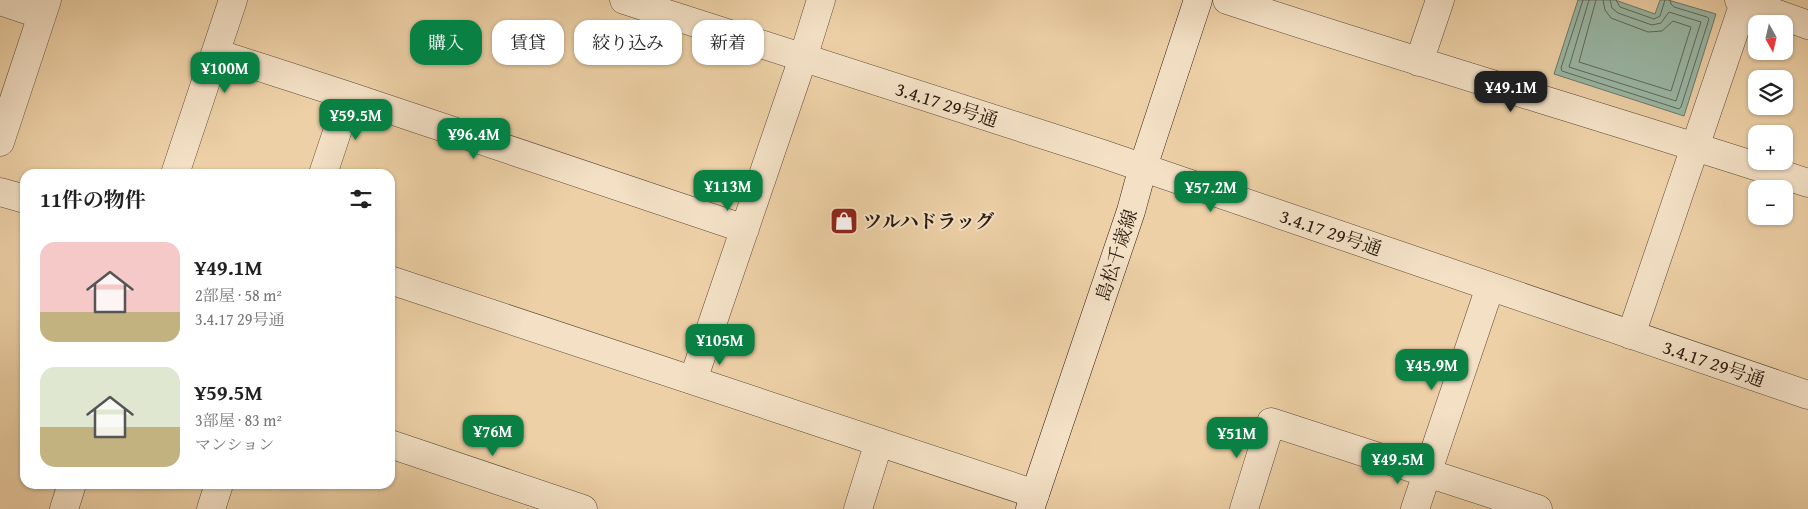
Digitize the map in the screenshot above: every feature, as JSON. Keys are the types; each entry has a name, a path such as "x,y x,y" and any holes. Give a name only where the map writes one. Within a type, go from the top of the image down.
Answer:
{"street":[{"path":"178,169 233,0"},
{"name":"3.4.17 29号通","path":"624,0 1143,167 1808,395"},
{"path":"693,380 821,0"},
{"name":"島松千歳線","path":"1033,502 1131,211 1143,167 1198,0"},
{"path":"1227,0 1808,183"},
{"path":"1419,62 1440,0"},
{"path":"0,1 44,7 0,142"},
{"path":"1631,335 1743,1 1808,24"},
{"path":"216,53 745,229"},
{"path":"325,169 349,96"},
{"path":"0,192 20,198"},
{"path":"395,282 880,442 1033,502"},
{"path":"1415,509 1490,287"},
{"path":"1244,509 1271,422 1538,509"},
{"path":"858,509 880,442"},
{"path":"395,446 583,509"},
{"path":"211,509 217,489"}],"water":[{"path":"1578,0 1615,0 1655,14 1660,0 1668,0 1716,14 1684,116 1554,74"}],"place":[{"name":"ツルハドラッグ","path":"844,221"}]}
